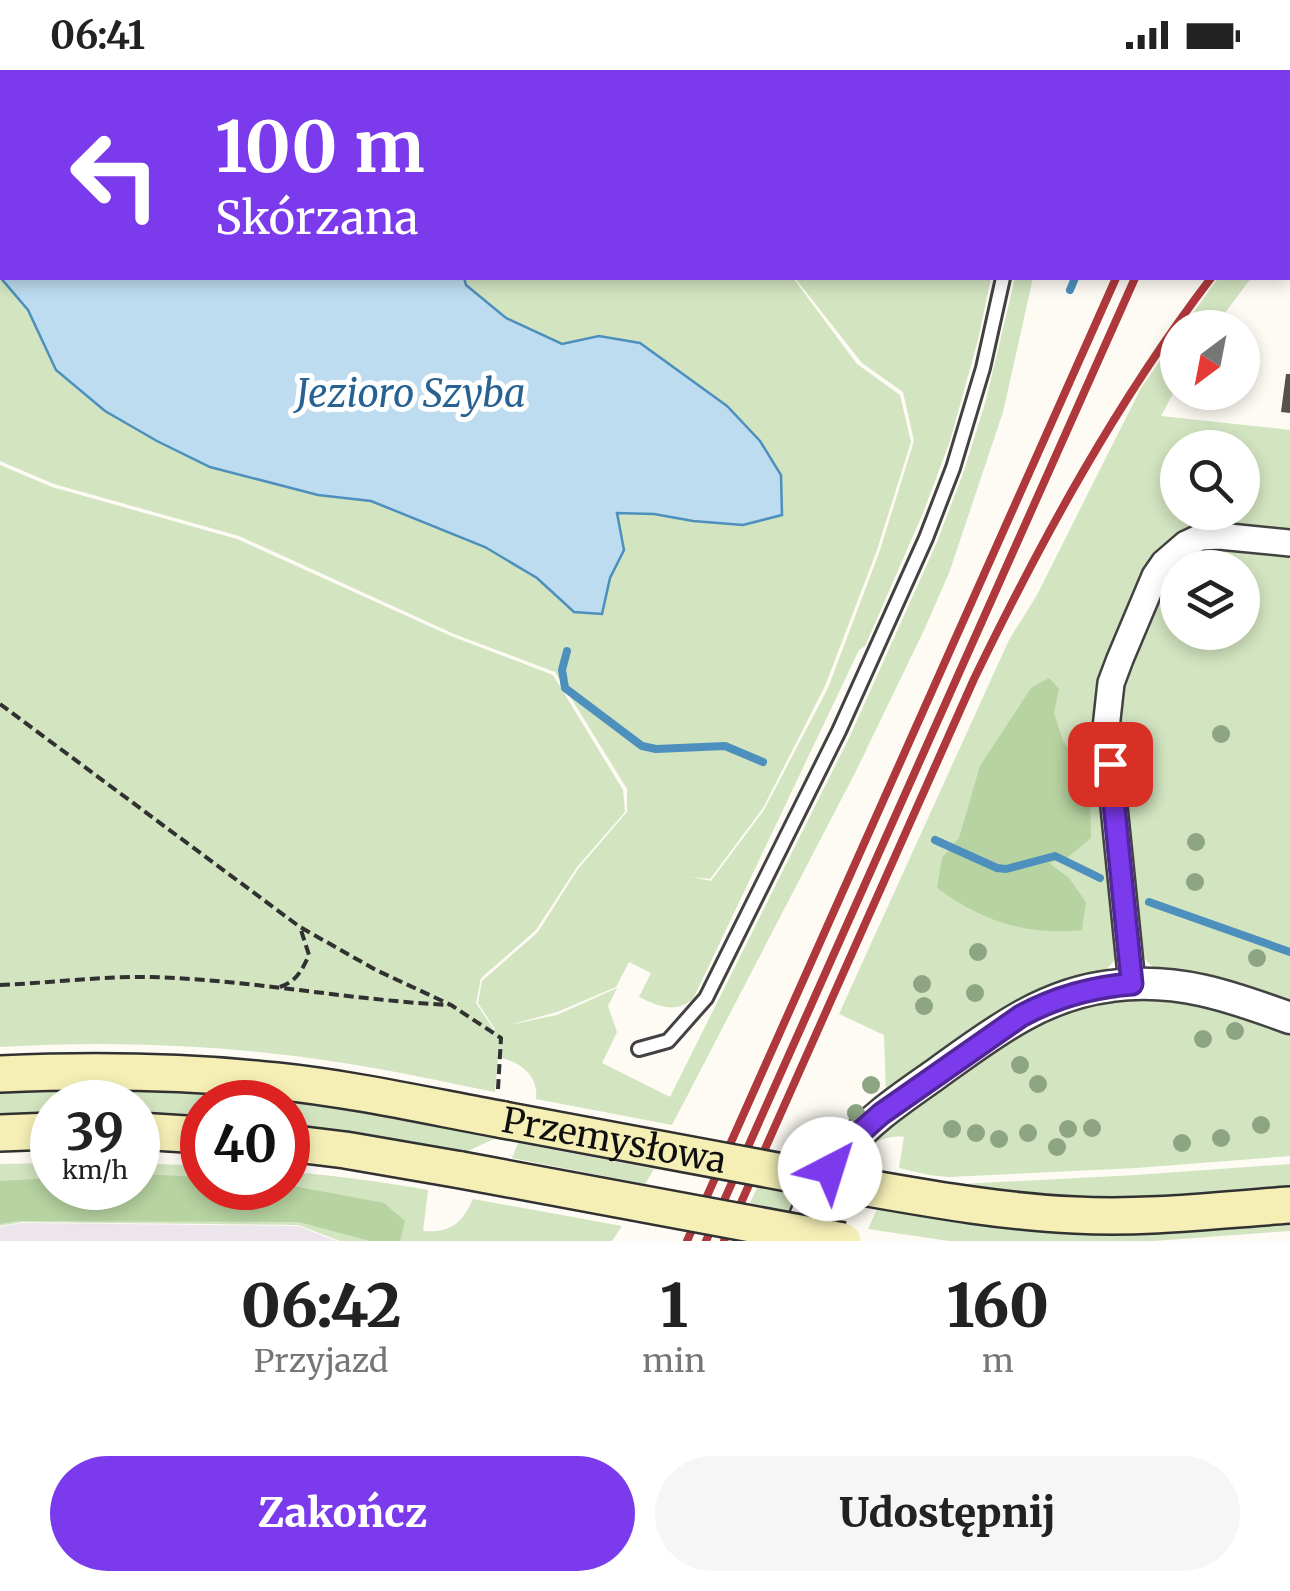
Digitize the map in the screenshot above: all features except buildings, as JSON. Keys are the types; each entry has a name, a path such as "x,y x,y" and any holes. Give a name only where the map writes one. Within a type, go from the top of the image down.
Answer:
{"main road":[{"name":"Przemysłowa","path":"0,1074 120,1071 235,1077 501,1107 868,1188 976,1206 1119,1216 1290,1204"},
{"path":"0,1133 30,1132"},
{"name":"Przemysłowa","path":"310,1146 842,1241"}],"street":[{"path":"1132,984 1106,728 1111,683 1155,576 1186,544 1201,537 1219,536 1290,543"},
{"path":"797,1241 813,1198 855,1137 1004,1026 1037,1007 1080,992 1132,984 1184,986 1211,991 1290,1018"}],"lane":[{"path":"639,1049 668,1040 706,998 846,718 953,468 983,368 1003,280"}],"path":[{"path":"0,704 300,926 376,970 451,1005 501,1038 501,1107"},
{"path":"278,988 300,974 309,955 300,926"},
{"path":"0,986 150,977 451,1005"}],"shaded area":[{"path":"21,1223 298,1226 336,1241 0,1241 0,1227"}],"green space":[{"path":"3,280 28,310 56,370 157,441 210,467 318,495 371,501 485,547 537,578 574,612 602,614 610,578 623,550 616,513 693,521 679,372 640,343 599,336 563,344 505,318 465,280 794,280 857,364 900,395 911,442 877,550 825,686 763,808 710,879 691,877 711,881 764,810 828,688 879,553 914,441 903,392 862,363 797,280 991,280 950,441 923,513 865,646 859,650 693,999 673,1007 639,997 651,973 629,962 616,987 557,1012 505,1026 557,1015 617,988 608,1006 617,1032 602,1063 670,1097 850,736 937,542 986,400 1015,280 1033,280 1003,412 949,573 856,771 672,1125 536,1099 534,1083 526,1071 498,1057 495,1092 363,1066 216,1048 129,1044 0,1047 0,465 52,487 237,539 451,636 553,675 623,790 625,812 577,867 536,930 481,978 476,1003 494,1030 478,1003 482,981 538,932 578,869 627,812 627,789 555,672 454,634 239,536 54,484 0,461"},
{"path":"1217,280 1250,280 1227,310 1195,310"},
{"path":"1160,361 1160,410 1164,410 1161,416 1290,430 1290,532 1182,534 1171,540 1154,558 1109,654 1118,953 1114,961 886,1096 884,1035 839,1014 1009,640 1037,595 1141,388"},
{"path":"1220,547 1250,550 1208,550"},
{"path":"1260,551 1290,554 1290,1004 1156,970 1145,959 1120,731 1122,700 1160,596 1160,650 1260,650"},
{"path":"1049,678 1059,689 1054,713 1063,741 1079,763 1090,797 1091,838 1068,857 1049,863 1069,878 1086,902 1082,930 1042,931 1005,924 937,888 942,858 959,838 980,766 1031,688"},
{"path":"1136,997 1202,1003 1290,1032 1290,1156 949,1177 899,1168 904,1137 890,1137 852,1158 873,1137 1030,1024 1081,1005"},
{"path":"30,1089 30,1115 0,1116 0,1090"},
{"path":"160,1089 180,1090 180,1118 160,1116"},
{"path":"310,1103 497,1135 468,1151 310,1129"},
{"path":"518,1143 654,1169 645,1184 512,1158"},
{"path":"30,1163 30,1210 160,1210 160,1164 180,1165 180,1210 310,1210 310,1174 428,1190 423,1231 454,1225 473,1199 622,1226 612,1241 340,1241 298,1225 23,1222 0,1226 0,1164"},
{"path":"1290,1164 1290,1190 1129,1201 1071,1201 943,1185 1136,1175"},
{"path":"160,1175 180,1176 180,1210 310,1210 310,1189 384,1203 405,1221 400,1241 370,1241 299,1222 0,1224 0,1181 30,1179 30,1210 160,1210"},
{"path":"757,1188 803,1196 796,1212 750,1203"},
{"path":"878,1207 1290,1219 1290,1231 1154,1241 949,1241 868,1229"}],"water":[{"name":"Jezioro Szyba","path":"3,280 465,280 506,318 562,344 599,336 640,343 727,406 760,441 781,475 782,515 743,525 617,513 624,550 610,578 602,614 574,612 537,578 485,547 371,501 318,495 210,467 157,441 105,411 56,370 28,310"}],"waterway":[{"path":"1070,290 1074,280"},
{"path":"567,651 562,670 565,688 642,746 725,746 763,762"},
{"path":"935,840 997,868 1055,856 1100,878"},
{"path":"1149,902 1290,952"}],"railway":[{"path":"687,1241 1115,280"},
{"path":"706,1241 1134,280"},
{"path":"724,1241 1000,627 1113,422 1210,280"}],"route":[{"path":"830,1169 855,1137 881,1114 1004,1026 1064,996 1132,984 1110,764"}]}
